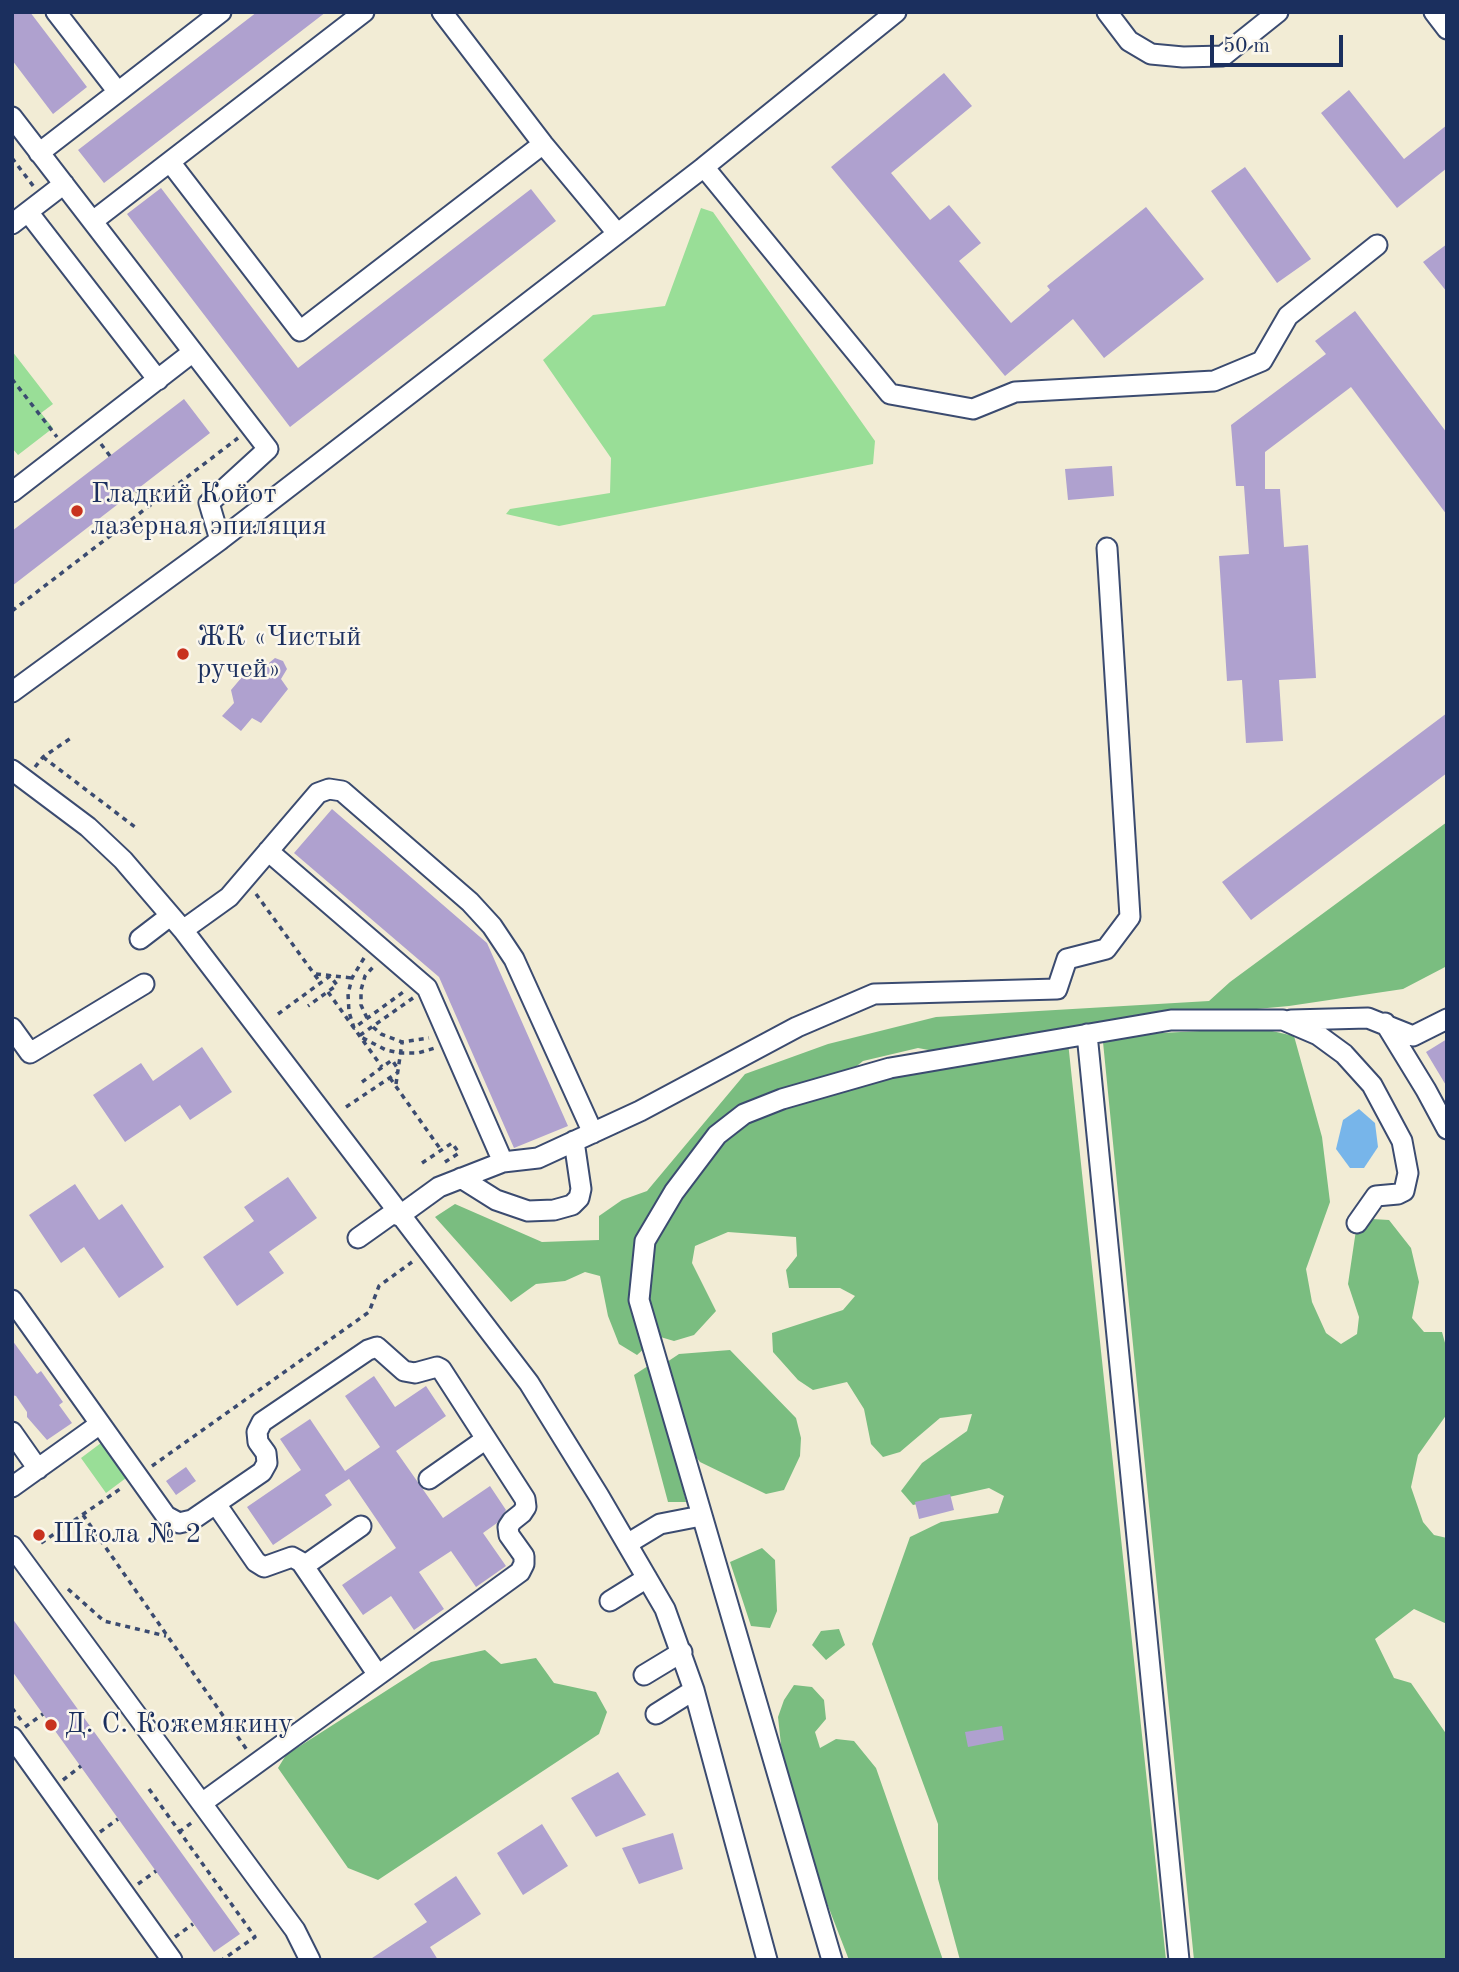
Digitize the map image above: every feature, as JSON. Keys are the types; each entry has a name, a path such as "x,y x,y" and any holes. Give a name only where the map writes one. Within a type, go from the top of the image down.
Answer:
{"street":[{"path":"56,12 117,92"},
{"path":"38,153 221,12"},
{"path":"93,222 364,12"},
{"path":"442,12 543,144 617,233"},
{"path":"12,692 220,540 704,167 896,12"},
{"path":"1107,12 1129,41 1151,54 1183,57 1223,56 1278,12"},
{"path":"1434,12 1447,29"},
{"path":"12,117 268,449 209,503 220,540"},
{"path":"170,162 300,331 543,144"},
{"path":"704,167 890,394 973,409 1015,392 1214,381 1262,361 1288,316 1377,245"},
{"path":"12,224 64,184"},
{"path":"28,212 158,380"},
{"path":"12,492 193,352"},
{"path":"358,1238 439,1187 503,1162 538,1158 640,1111 797,1027 874,994 1057,989 1067,959 1107,949 1130,917 1107,548"},
{"path":"12,770 88,827 123,860 176,923 529,1383 665,1609 694,1690 767,1960"},
{"path":"140,939 229,897 318,793 329,789 342,791 460,893 492,926 514,959 593,1133"},
{"path":"268,851 423,984 503,1162"},
{"path":"12,1028 30,1053 144,984"},
{"path":"832,1960 639,1300 645,1241 674,1192 717,1135 744,1114 890,1068 1171,1020 1368,1018 1413,1036 1447,1019"},
{"path":"1283,1020 1318,1035 1344,1054 1372,1086 1402,1141 1408,1173 1404,1191 1376,1196 1357,1223"},
{"path":"1385,1023 1447,1129"},
{"path":"1087,1034 1179,1960"},
{"path":"461,1178 496,1200 528,1211 554,1210 572,1205 579,1198 581,1189 574,1142"},
{"path":"12,1300 166,1516 178,1523 192,1520 262,1472 267,1463 266,1454 258,1442 257,1432 262,1422 368,1350 377,1348 404,1371 415,1373 432,1367 441,1369 525,1499 526,1507 508,1527 509,1535 524,1556 520,1572 256,1763 201,1809"},
{"path":"12,1487 100,1424"},
{"path":"12,1432 38,1469"},
{"path":"429,1479 486,1439"},
{"path":"216,1504 256,1562 264,1567 292,1557 304,1566 378,1675"},
{"path":"627,1544 660,1524 701,1516"},
{"path":"304,1566 361,1526"},
{"path":"12,1546 19,1569 295,1930 310,1960"},
{"path":"610,1601 647,1578"},
{"path":"644,1675 681,1652"},
{"path":"656,1714 694,1690"},
{"path":"12,1737 172,1960"}],"path":[{"path":"12,158 44,200"},
{"path":"12,379 67,450"},
{"path":"12,611 251,428"},
{"path":"136,490 149,506"},
{"path":"33,769 43,757 71,738"},
{"path":"43,757 135,827"},
{"path":"245,878 320,982"},
{"path":"354,1028 348,995 352,978 358,965 381,948"},
{"path":"367,1018 361,1005 361,990 365,976 381,948"},
{"path":"314,974 352,978"},
{"path":"278,1014 330,976"},
{"path":"308,1006 337,985 330,976"},
{"path":"354,1028 423,984"},
{"path":"359,1036 423,984"},
{"path":"327,992 382,1067"},
{"path":"376,1012 382,1020"},
{"path":"373,1027 381,1034 402,1042 447,1035"},
{"path":"359,1036 372,1045 400,1053 418,1053 434,1048 447,1035"},
{"path":"395,1086 402,1042"},
{"path":"362,1082 392,1060 398,1071"},
{"path":"346,1107 398,1071"},
{"path":"390,1078 441,1150"},
{"path":"422,1163 452,1143 459,1153 439,1167"},
{"path":"41,1543 369,1312 379,1286 412,1262"},
{"path":"83,1515 256,1763"},
{"path":"66,1587 104,1621 168,1636"},
{"path":"149,1789 254,1937 222,1960"},
{"path":"179,1832 201,1809"}],"green space":[{"path":"701,208 713,212 875,441 873,464 559,526 506,514 510,509 610,493 611,458 543,360 593,315 665,306"},
{"path":"12,351 53,404 41,413 53,428 18,455 12,448"},
{"path":"1447,822 1447,966 1403,989 1289,1006 1105,1023 934,1051 918,1048 863,1061 847,1074 742,1108 640,1237 647,1346 637,1355 619,1344 608,1316 600,1276 585,1272 565,1281 536,1284 511,1302 435,1217 455,1204 542,1242 599,1240 599,1216 622,1200 647,1191 745,1074 828,1044 936,1017 1209,1001 1230,982"},
{"path":"1259,1028 1294,1036 1322,1137 1330,1202 1306,1269 1312,1302 1326,1333 1341,1344 1357,1334 1359,1317 1348,1284 1356,1230 1372,1219 1389,1220 1411,1248 1419,1282 1412,1318 1424,1332 1442,1332 1447,1350 1447,1414 1418,1455 1411,1487 1423,1522 1434,1535 1447,1538 1447,1624 1414,1609 1375,1639 1394,1678 1411,1683 1447,1735 1447,1960 1194,1960 1103,1042 1122,1035"},
{"path":"1068,1042 1166,1960 960,1960 938,1879 938,1824 872,1644 910,1537 941,1522 998,1513 1004,1496 989,1488 913,1505 901,1491 922,1463 967,1431 972,1414 940,1418 900,1452 883,1457 871,1444 864,1409 847,1382 813,1390 798,1380 773,1352 772,1333 843,1310 855,1296 840,1288 789,1288 786,1270 797,1256 796,1237 728,1232 695,1246 692,1263 716,1311 694,1335 674,1341 657,1336 644,1303 648,1248 710,1148 738,1119 896,1075"},
{"path":"730,1350 796,1418 801,1438 800,1456 784,1490 766,1494 700,1462 688,1447 664,1364 679,1354"},
{"path":"648,1366 659,1383 686,1502 668,1502 634,1375"},
{"path":"101,1443 126,1478 106,1493 81,1458"},
{"path":"762,1548 775,1560 777,1611 770,1628 751,1626 730,1562"},
{"path":"839,1629 845,1645 826,1660 812,1645 821,1631"},
{"path":"485,1650 501,1664 536,1658 554,1683 596,1692 607,1712 599,1734 378,1880 348,1868 278,1768 286,1755 431,1662"},
{"path":"794,1685 812,1687 824,1700 826,1719 815,1732 820,1748 836,1739 854,1741 876,1768 943,1960 849,1960 787,1800 778,1717 784,1700"}],"water":[{"path":"1359,1109 1375,1123 1378,1147 1364,1168 1350,1168 1336,1149 1343,1120"}],"building":[{"path":"12,12 30,12 87,87 53,114 12,60"},
{"path":"257,12 326,12 104,183 78,150"},
{"path":"944,73 972,106 891,173 930,220 949,205 981,243 959,261 1011,323 1050,290 1047,286 1146,207 1204,279 1104,358 1073,319 1005,376 831,167"},
{"path":"1349,90 1404,159 1447,125 1447,168 1397,208 1321,113"},
{"path":"1245,167 1311,259 1277,283 1211,191"},
{"path":"161,188 298,368 531,189 556,221 290,427 127,214"},
{"path":"1447,244 1447,292 1423,262"},
{"path":"1355,311 1447,433 1447,515 1351,387 1265,452 1265,489 1280,489 1284,547 1308,545 1316,678 1279,680 1283,741 1246,743 1242,680 1227,681 1219,556 1249,554 1244,486 1236,486 1231,425 1326,354 1315,341"},
{"path":"184,399 210,433 12,586 12,531"},
{"path":"1112,466 1114,496 1068,500 1065,469"},
{"path":"275,658 283,661 287,669 281,679 288,689 261,723 252,718 241,731 222,716 234,703 231,690 253,664 258,672"},
{"path":"1447,713 1447,773 1251,920 1222,882"},
{"path":"332,809 487,943 568,1126 514,1148 439,977 294,853"},
{"path":"1447,1039 1447,1087 1426,1052"},
{"path":"202,1047 232,1092 190,1120 180,1105 125,1142 93,1095 141,1063 153,1081"},
{"path":"288,1177 317,1218 269,1252 284,1273 237,1306 203,1257 254,1221 244,1207"},
{"path":"75,1184 99,1220 122,1204 164,1267 119,1298 84,1247 61,1263 29,1215"},
{"path":"12,1340 37,1374 41,1371 63,1402 59,1405 72,1423 47,1440 27,1417 27,1412 16,1396 12,1395"},
{"path":"374,1376 395,1407 426,1386 446,1416 396,1451 443,1518 490,1486 506,1510 497,1523 483,1533 506,1566 476,1587 451,1551 419,1572 444,1609 414,1630 391,1596 363,1615 342,1585 396,1548 349,1479 325,1495 332,1505 273,1545 247,1507 301,1470 280,1439 310,1419 345,1471 380,1447 345,1396"},
{"path":"186,1467 196,1481 176,1495 166,1481"},
{"path":"950,1494 954,1510 919,1519 915,1502"},
{"path":"12,1618 240,1934 214,1952 12,1671"},
{"path":"1002,1726 1004,1740 968,1747 965,1732"},
{"path":"618,1772 646,1815 596,1837 571,1798"},
{"path":"542,1824 568,1866 523,1895 497,1853"},
{"path":"673,1833 683,1869 639,1884 622,1848"},
{"path":"456,1876 481,1914 430,1947 438,1960 369,1960 427,1922 414,1904"}],"place":[{"name":"Гладкий Койот лазерная эпиляция","path":"77,511"},
{"name":"ЖК «Чистый ручей»","path":"183,654"},
{"name":"Школа № 2","path":"39,1535"},
{"name":"Д. С. Кожемякину","path":"51,1725"}]}
